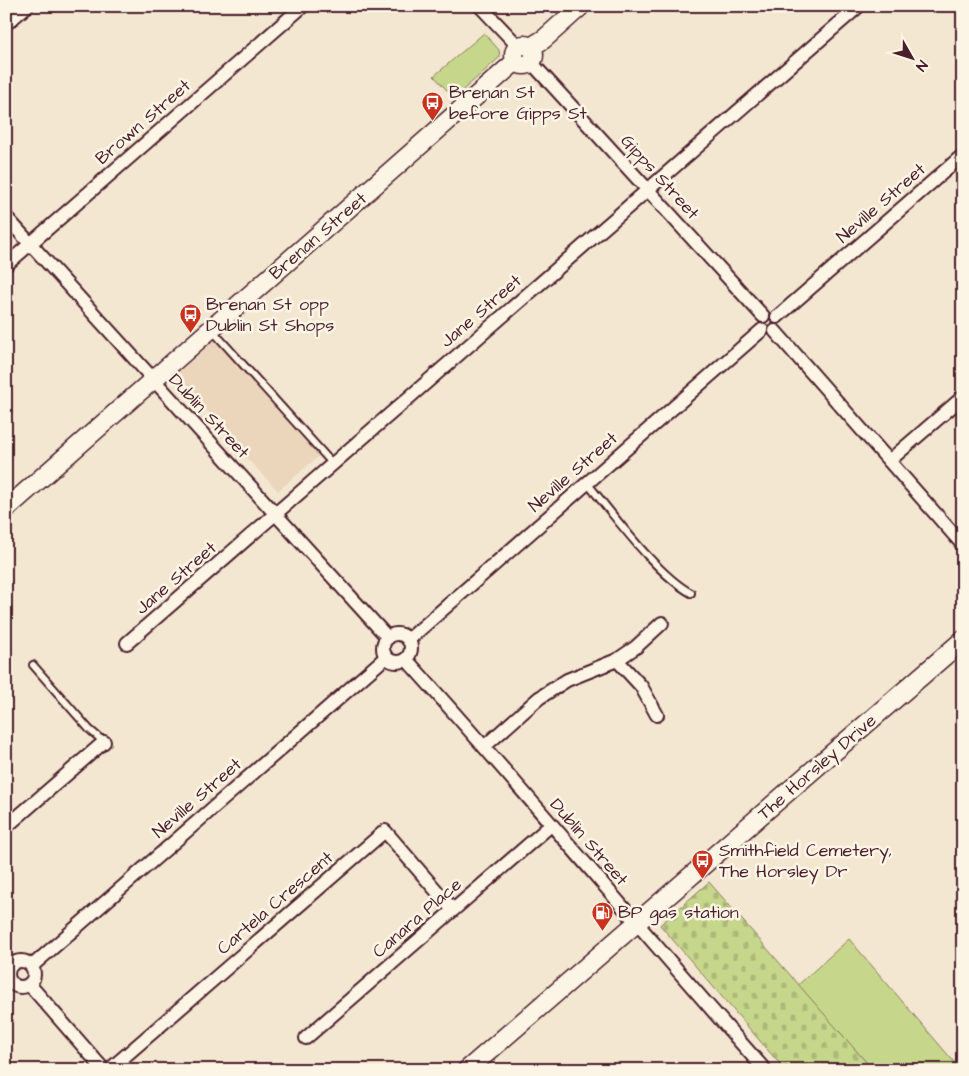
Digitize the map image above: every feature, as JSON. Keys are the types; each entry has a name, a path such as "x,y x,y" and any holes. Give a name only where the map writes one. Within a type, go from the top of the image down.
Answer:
{"street":[{"path":"6,24 26,6"},
{"name":"Brown Street","path":"6,265 304,6"},
{"name":"Gipps Street","path":"480,6 763,316"},
{"name":"Brenan Street","path":"6,509 581,6"},
{"name":"Jane Street","path":"127,643 859,6"},
{"name":"Neville Street","path":"777,317 963,155"},
{"name":"Dublin Street","path":"6,218 388,638"},
{"path":"771,313 777,317 779,324 775,331 769,333 762,330 759,324 763,316 771,313"},
{"name":"Neville Street","path":"408,640 762,330"},
{"path":"775,331 963,545"},
{"path":"889,461 963,397"},
{"path":"485,746 540,698 567,680 617,660 636,648 662,623"},
{"path":"393,635 402,636 408,640 411,648 406,659 394,662 386,657 383,649 388,638 393,635"},
{"name":"The Horsley Drive","path":"467,1070 963,640"},
{"name":"Neville Street","path":"32,966 386,657"},
{"name":"Dublin Street","path":"406,659 485,746 551,825 765,1070"},
{"path":"617,660 641,686 657,715"},
{"path":"6,827 104,742"},
{"name":"Canara Place","path":"306,1038 551,825"},
{"name":"Cartela Crescent","path":"109,1070 385,831 453,910"},
{"path":"10,960 20,961 32,966 34,977 29,984 22,986 9,985 10,960"},
{"path":"29,984 104,1070"}],"lane":[{"path":"211,329 332,463"},
{"path":"587,483 660,569 676,585 691,593"},
{"path":"33,665 89,729 104,742"}],"shaded area":[{"path":"215,340 319,456 278,491 237,448 177,374"}],"green space":[{"path":"484,33 499,50 500,57 454,98 434,76"},
{"path":"709,882 873,1070 785,1070 660,925"},
{"path":"849,939 961,1070 873,1070 798,985"}],"place":[{"name":"Brenan St before Gipps St","path":"433,121"},
{"name":"Brenan St opp Dublin St Shops","path":"190,333"},
{"name":"Smithfield Cemetery, The Horsley Dr","path":"703,879"},
{"name":"BP gas station","path":"602,931"}]}
